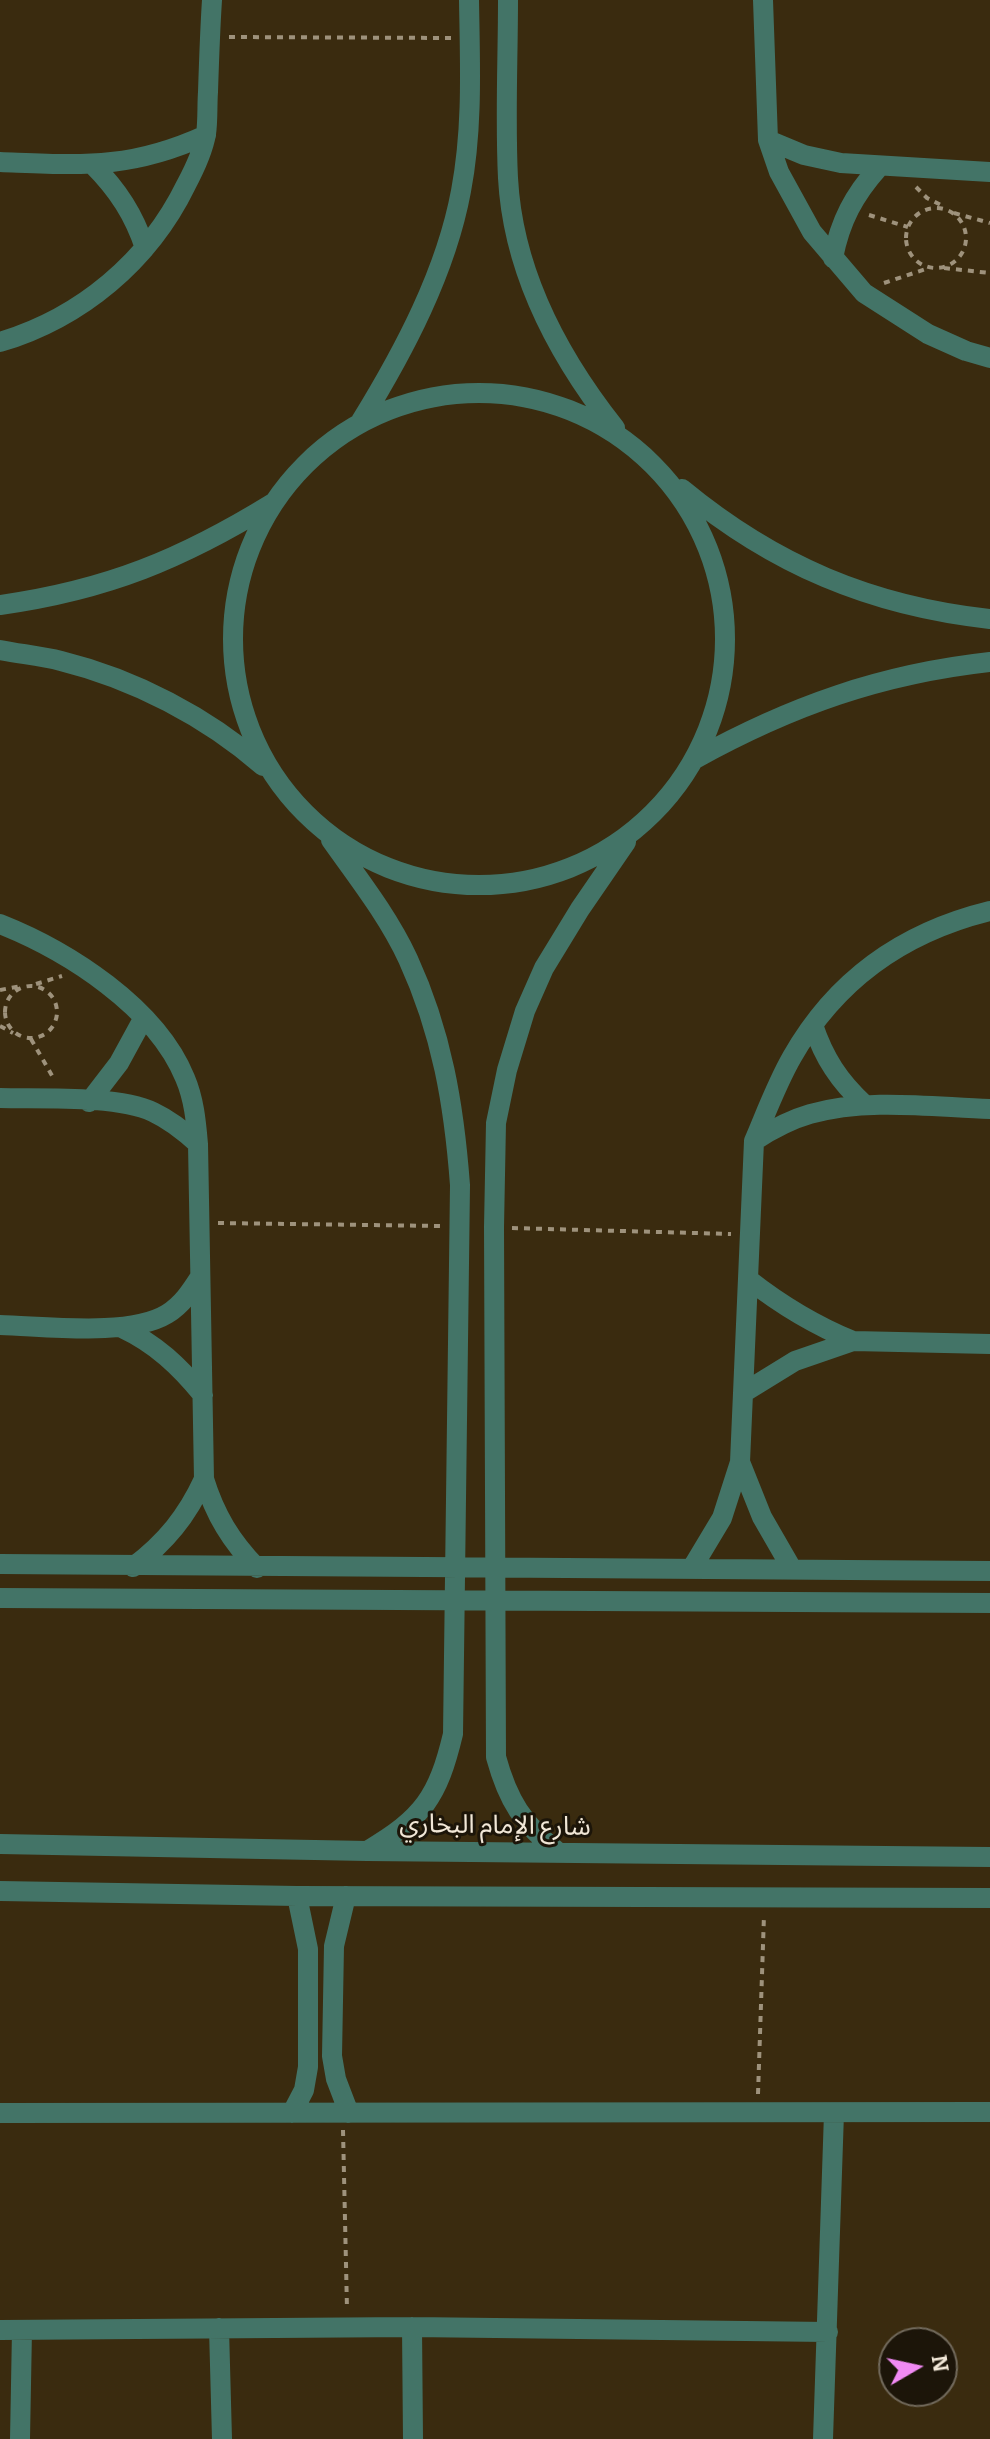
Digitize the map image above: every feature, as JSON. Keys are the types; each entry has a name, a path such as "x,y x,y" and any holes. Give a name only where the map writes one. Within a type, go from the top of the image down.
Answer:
{"street":[{"path":"361,421 412,330 451,231 462,190 470,123 469,0"},
{"path":"508,0 508,181 517,238 533,292 557,344 587,393 623,438 662,474 748,538 794,565 894,603 990,619"},
{"path":"763,0 768,140 794,203 812,232 864,293 928,334 990,358"},
{"path":"0,342 54,321 88,301 145,248 180,198 206,135 210,2"},
{"path":"0,162 93,165 151,156 206,135"},
{"path":"768,140 804,155 841,163 990,172"},
{"path":"93,165 126,203 145,248"},
{"path":"833,258 848,208 879,167"},
{"path":"272,774 247,722 234,667 234,609 247,554 273,503 312,457 361,421 412,401 467,392 522,395 575,411 623,438"},
{"path":"558,1852 535,1834 517,1811 504,1785 496,1757 496,1123 507,1070 525,1011 544,968 631,835 667,801 695,759 718,703 726,642 719,581 697,524 662,474"},
{"path":"0,605 91,588 139,573 208,541 273,503"},
{"path":"0,650 61,661 100,673 145,692 234,740 272,774 327,833 377,905 399,944 431,1017 446,1070 460,1185 453,1734 445,1771 426,1804 400,1831 367,1851"},
{"path":"695,759 763,723 820,699 908,674 990,662"},
{"path":"327,833 383,867 446,885 511,885 574,868 631,835"},
{"path":"692,1568 722,1518 740,1462 754,1141 792,1057 813,1025 854,979 893,949 959,918 990,911"},
{"path":"0,924 55,949 82,966 143,1019 167,1047 185,1076 195,1109 198,1144 204,1479 224,1528 257,1568"},
{"path":"89,1102 119,1063 143,1019"},
{"path":"813,1025 820,1048 832,1069 865,1105"},
{"path":"0,1098 125,1103 151,1111 178,1126 198,1144"},
{"path":"754,1141 779,1126 835,1108 865,1105 990,1109"},
{"path":"0,1325 122,1328 146,1324 168,1314 187,1298 200,1277"},
{"path":"748,1279 780,1304 815,1325 853,1341"},
{"path":"122,1328 148,1340 187,1375 203,1395"},
{"path":"743,1393 795,1361 853,1341 990,1344"},
{"path":"740,1462 762,1517 792,1569"},
{"path":"133,1567 156,1550 176,1529 204,1479"},
{"path":"0,1564 990,1571"},
{"path":"0,1598 990,1603"},
{"name":"شارع الإمام البخاري","path":"0,1844 990,1857"},
{"path":"0,1891 297,1896 990,1898"},
{"path":"292,2113 304,2090 308,2067 308,1949 297,1896"},
{"path":"345,2113 332,2056 334,1946 346,1896"},
{"path":"0,2113 990,2112"},
{"path":"823,2439 834,2113"},
{"path":"0,2330 412,2327 828,2332"},
{"path":"412,2327 413,2439"},
{"path":"219,2328 222,2439"},
{"path":"20,2439 22,2330"}],"path":[{"path":"210,37 470,38"},
{"path":"990,223 944,207 924,210 908,227 906,240 908,249 920,263 935,268 990,273"},
{"path":"848,208 908,227"},
{"path":"864,293 886,282 955,261 965,245 964,227 952,212"},
{"path":"15,1034 5,1017 5,1007 9,998 23,986"},
{"path":"0,990 41,987 49,992 58,1008 54,1026 40,1037 31,1039 0,1026"},
{"path":"31,1039 50,1068 62,1100"},
{"path":"199,1223 459,1226"},
{"path":"494,1227 750,1234"},
{"path":"758,2113 765,1897"},
{"path":"345,2113 347,2328"}]}
